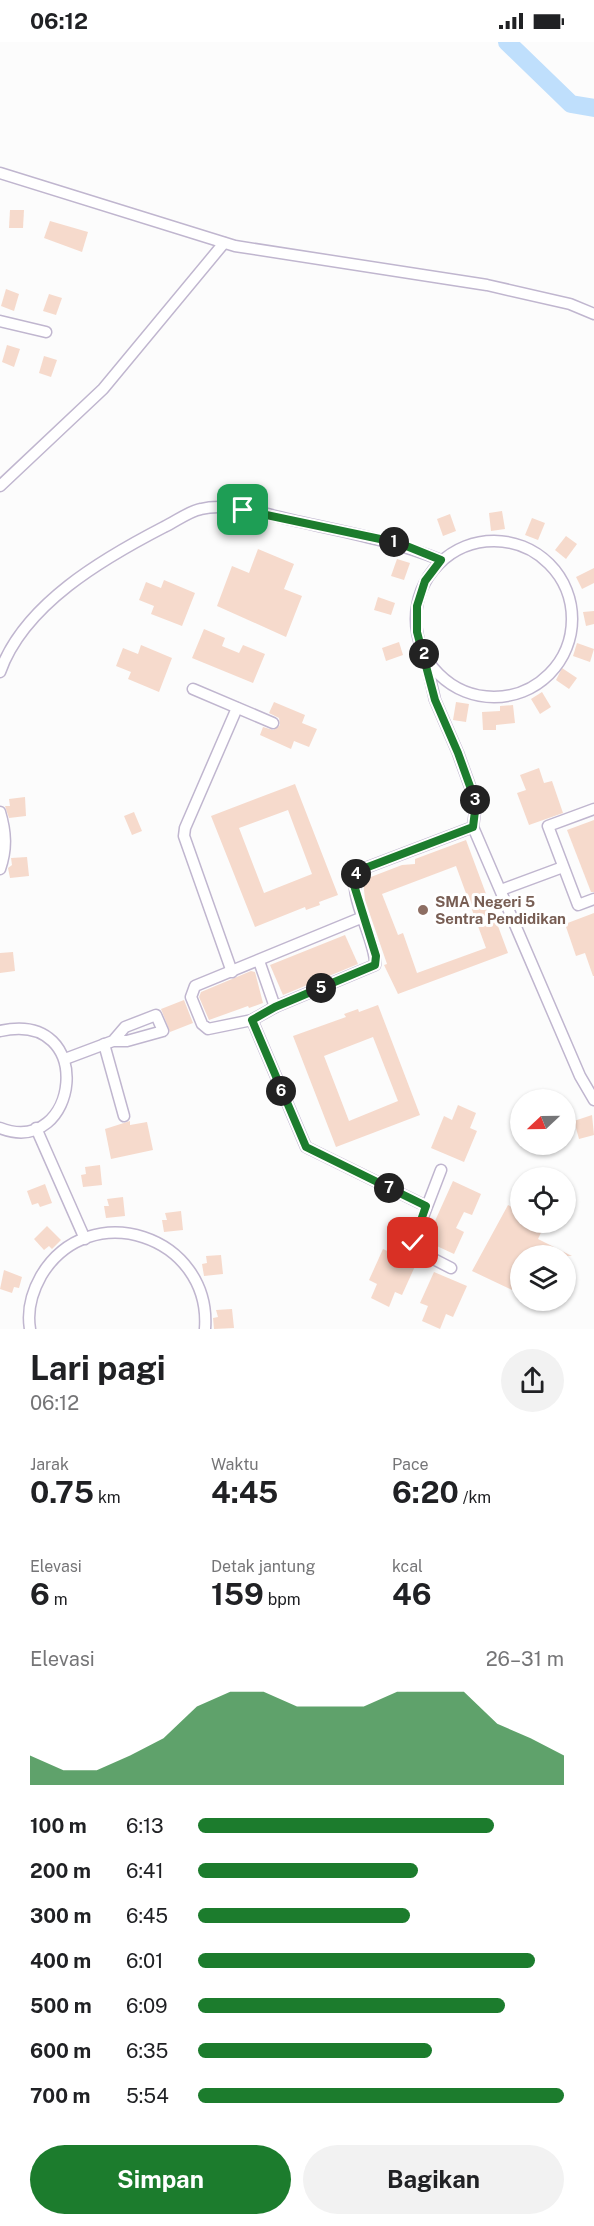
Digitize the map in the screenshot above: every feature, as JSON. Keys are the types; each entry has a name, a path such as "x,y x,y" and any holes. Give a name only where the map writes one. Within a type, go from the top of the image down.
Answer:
{"street":[{"path":"0,173 224,243 488,285 570,304 594,314"},
{"path":"0,486 103,389 224,243"},
{"path":"0,321 46,332"},
{"path":"0,672 4,661 32,620 63,590 118,551 201,509 265,514 399,543 441,560"},
{"path":"425,657 442,678 464,692 490,698 516,695 540,683 558,666 569,643 572,618 568,592 555,570 536,553 513,543 488,541 463,546 441,560 425,581 417,606 417,632 435,700 476,803 473,827 580,1076 594,1100"},
{"path":"193,690 273,723"},
{"path":"232,972 184,836 185,828 237,708"},
{"path":"594,809 549,826 578,905 594,899"},
{"path":"0,812 5,831 4,857 0,868"},
{"path":"363,917 193,988 191,997 202,1024 208,1029 252,1020 275,1007 375,965 376,956 353,882 360,870 473,827"},
{"path":"501,890 563,867"},
{"path":"259,961 275,1007"},
{"path":"252,1020 306,1147 426,1206"},
{"path":"0,1030 30,1029 45,1036 57,1046 65,1059 69,1076 67,1093 61,1107 50,1120 36,1128 21,1132 0,1128"},
{"path":"65,1059 109,1043 124,1116"},
{"path":"36,1128 85,1239"},
{"path":"441,1170 413,1239 414,1247 451,1268"},
{"path":"30,1329 30,1304 36,1284 47,1267 61,1252 85,1239 105,1233 134,1233 161,1244 183,1262 199,1286 206,1314 205,1329"}],"building":[{"path":"10,210 24,210 23,228 9,228"},
{"path":"50,221 88,232 82,252 44,238"},
{"path":"6,289 19,294 14,311 1,306"},
{"path":"49,294 62,298 56,315 43,311"},
{"path":"7,345 20,349 14,367 2,362"},
{"path":"44,356 57,360 51,377 39,373"},
{"path":"502,511 505,529 491,531 489,513"},
{"path":"450,514 456,531 443,536 437,519"},
{"path":"532,518 545,523 538,540 525,535"},
{"path":"566,536 577,544 566,559 555,550"},
{"path":"258,549 294,564 284,589 302,596 286,637 217,606 232,566 249,573"},
{"path":"397,559 410,563 404,580 391,576"},
{"path":"594,568 594,583 582,589 576,577"},
{"path":"164,580 195,593 182,626 151,614 154,606 139,600 146,582 161,588"},
{"path":"378,597 395,603 391,615 374,610"},
{"path":"594,611 594,624 586,626 583,612"},
{"path":"204,629 225,638 222,646 239,653 243,645 265,654 253,683 192,658"},
{"path":"399,642 403,655 386,661 382,648"},
{"path":"577,643 594,649 590,662 573,656"},
{"path":"141,645 172,658 159,692 128,679 131,672 116,666 123,648 138,654"},
{"path":"562,668 577,678 569,689 556,680"},
{"path":"542,692 551,707 540,714 531,699"},
{"path":"274,702 305,715 302,723 317,729 309,747 294,741 291,749 260,735 263,727 273,730 280,725 279,718 269,713"},
{"path":"456,702 469,704 466,722 453,720"},
{"path":"513,705 515,723 496,725 496,730 483,730 482,712 500,711 500,706"},
{"path":"539,768 544,783 552,781 563,813 529,825 517,793 526,790 520,775"},
{"path":"295,784 338,895 319,902 320,905 306,910 305,907 255,927 211,816","holes":["288,810 312,874 264,893 239,828"]},
{"path":"25,797 26,816 9,818 5,806 10,806 9,799"},
{"path":"134,812 142,831 132,835 124,816"},
{"path":"594,820 594,892 591,892 567,830"},
{"path":"466,840 508,953 398,994 384,965 387,964 365,900 363,880 402,865 415,864 415,859","holes":["456,866 486,948 417,973 403,933 398,935 382,894"]},
{"path":"27,857 29,876 10,878 8,868 12,865 11,858"},
{"path":"594,913 593,976 585,953 576,956 565,924"},
{"path":"345,935 358,964 283,995 270,965"},
{"path":"13,952 15,971 0,973 0,953"},
{"path":"251,971 255,972 263,1003 209,1020 199,997 201,992"},
{"path":"184,1000 193,1023 170,1032 161,1009"},
{"path":"378,1005 420,1115 336,1147 293,1036 346,1017 344,1014 358,1009 359,1012","holes":["373,1037 398,1101 349,1121 324,1056"]},
{"path":"458,1105 476,1113 470,1128 477,1131 464,1162 431,1148 444,1116 452,1120"},
{"path":"592,1115 594,1135 579,1139 576,1120"},
{"path":"130,1121 130,1125 147,1122 153,1150 111,1159 105,1129"},
{"path":"100,1165 102,1185 83,1187 81,1175 86,1174 85,1167"},
{"path":"453,1181 481,1194 472,1215 464,1212 456,1228 464,1232 454,1254 426,1241"},
{"path":"45,1184 52,1203 40,1207 38,1203 32,1205 27,1191"},
{"path":"123,1197 125,1216 106,1218 104,1206 109,1206 107,1199"},
{"path":"508,1205 510,1206 510,1233 541,1233 538,1239 550,1245 510,1245 510,1289 472,1271"},
{"path":"181,1211 183,1230 164,1232 162,1220 167,1220 165,1213"},
{"path":"47,1226 61,1240 52,1249 49,1246 44,1250 34,1239"},
{"path":"383,1249 416,1264 402,1295 395,1292 389,1307 371,1298 377,1284 369,1280"},
{"path":"221,1255 223,1274 204,1276 202,1264 207,1263 206,1256"},
{"path":"4,1270 22,1277 19,1288 14,1287 12,1293 0,1289"},
{"path":"434,1272 467,1286 453,1317 446,1314 440,1329 422,1321 428,1306 420,1303"},
{"path":"232,1309 234,1328 214,1329 213,1318 218,1317 216,1310"}],"waterway":[{"path":"507,42 571,104 594,108"}],"place":[{"name":"SMA Negeri 5 Sentra Pendidikan","path":"423,910"}],"route":[{"path":"243,510 399,543 441,560 425,581 417,606 417,632 435,700 476,803 473,827 360,870 353,882 376,956 375,965 275,1007 252,1020 306,1147 426,1206 413,1243"}]}
